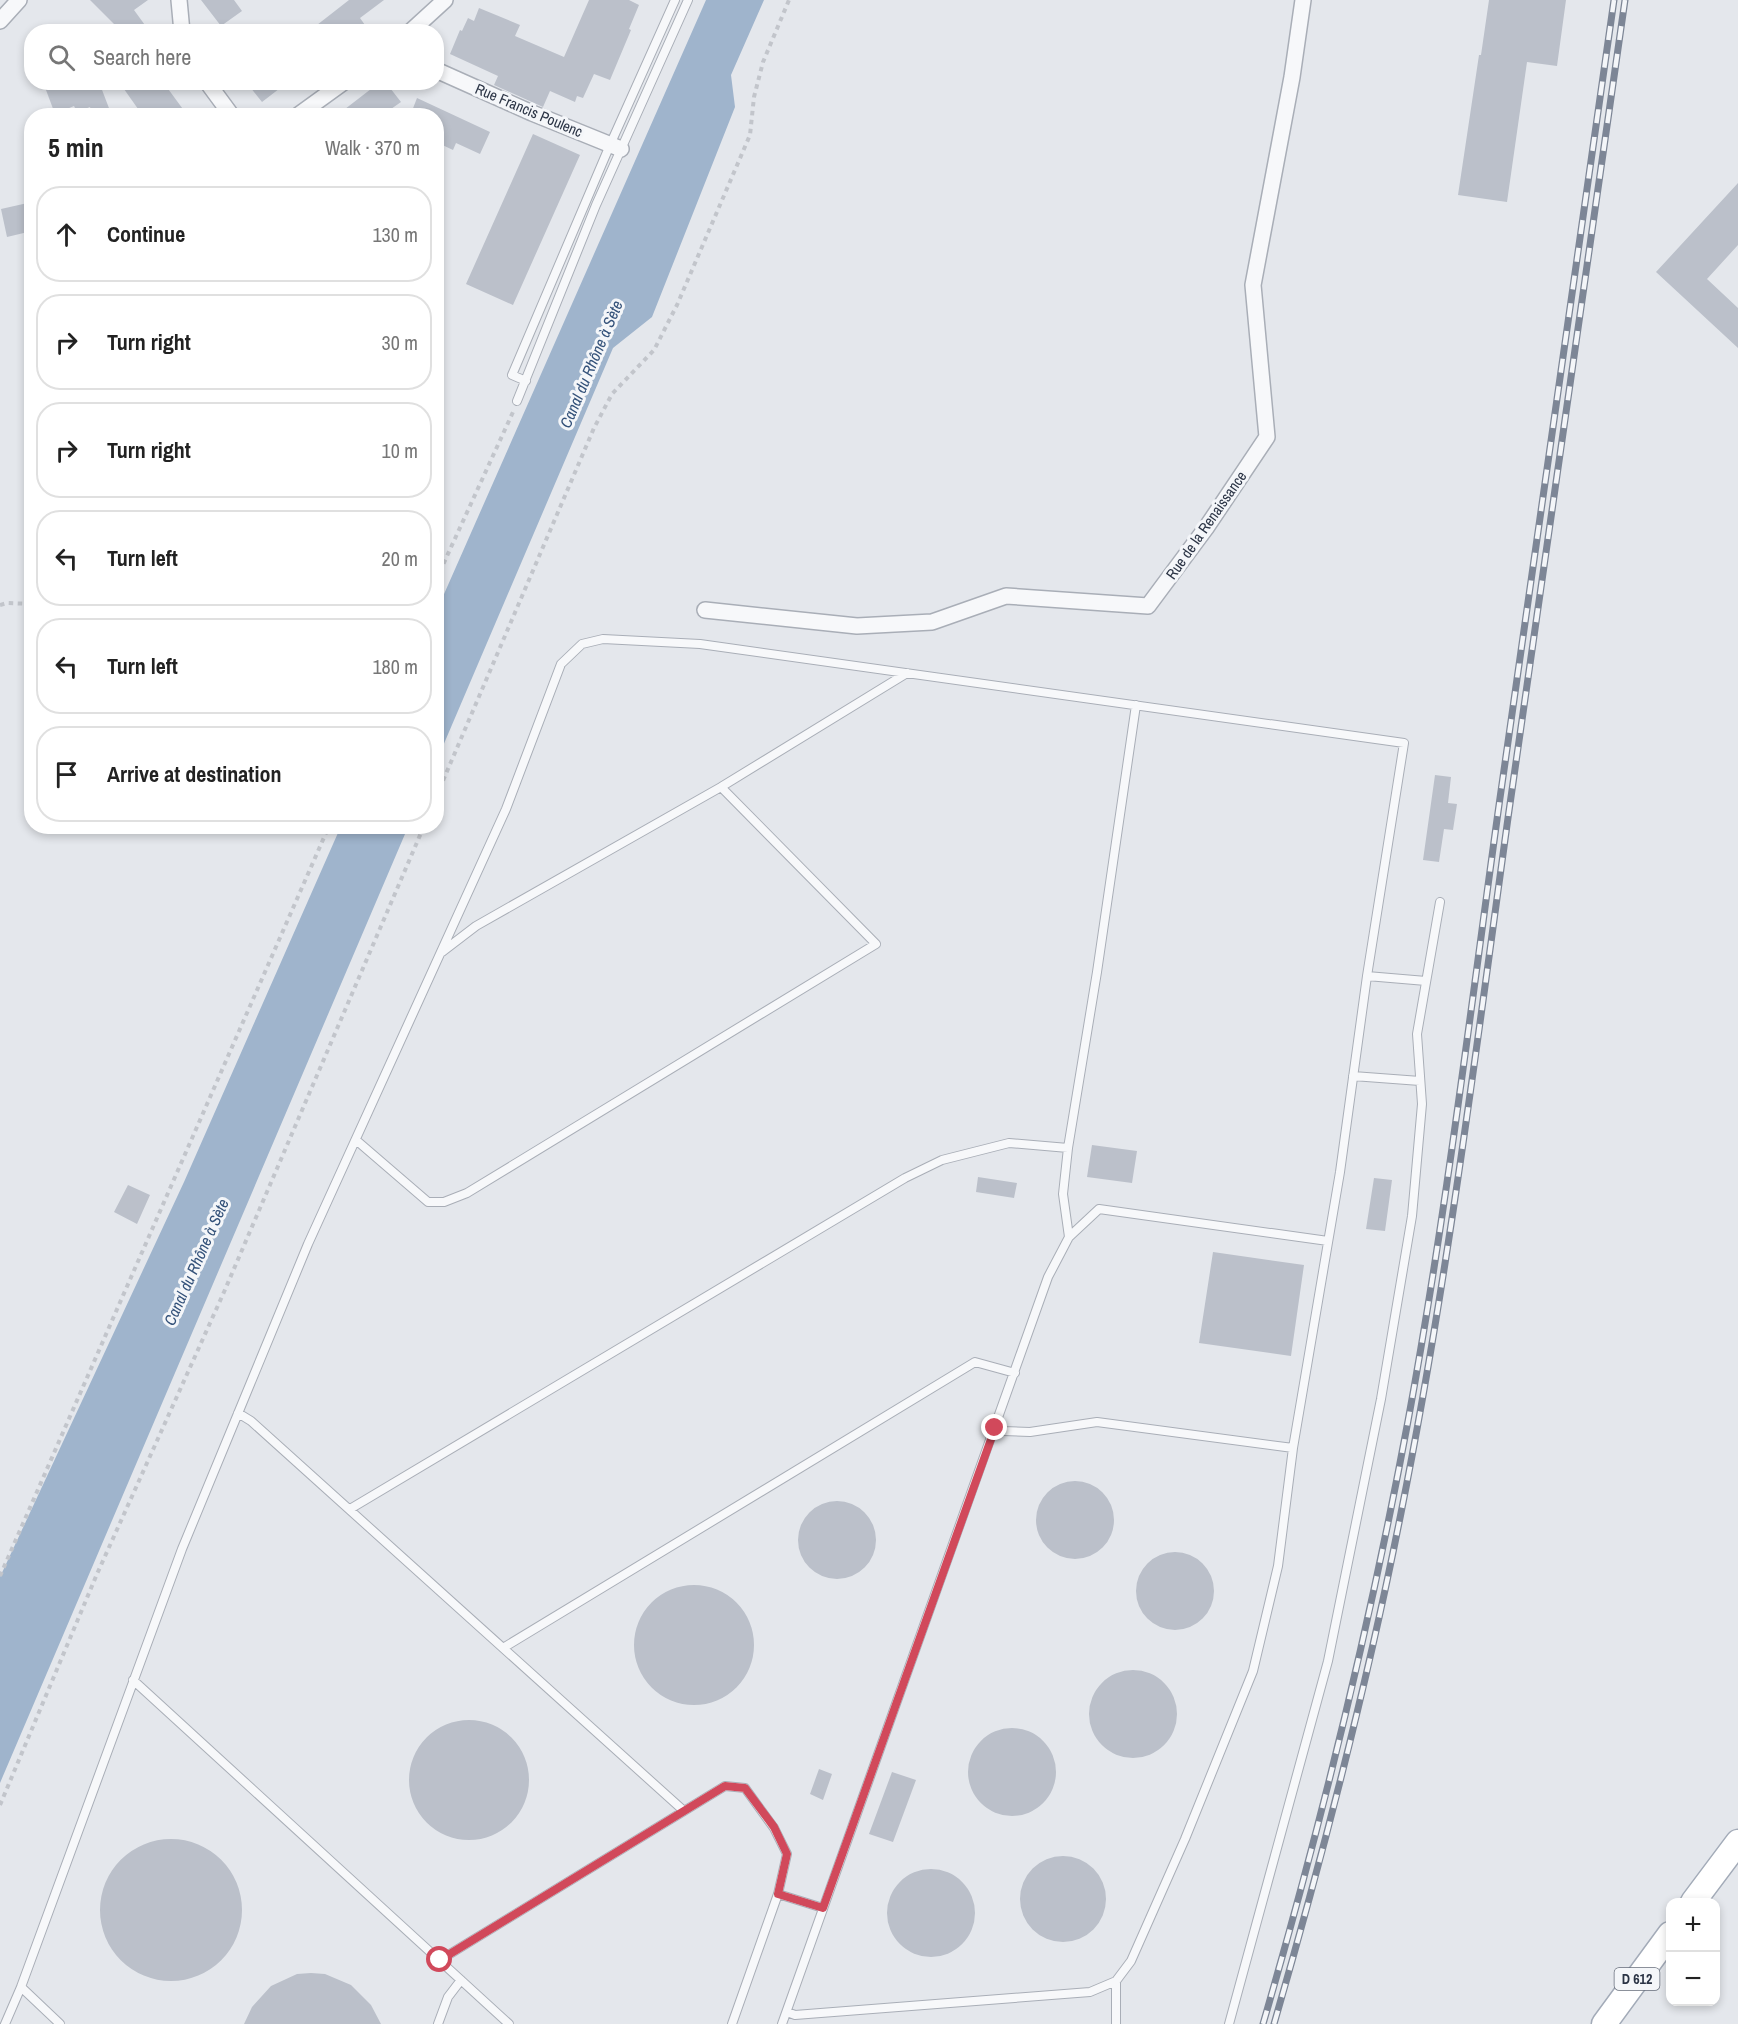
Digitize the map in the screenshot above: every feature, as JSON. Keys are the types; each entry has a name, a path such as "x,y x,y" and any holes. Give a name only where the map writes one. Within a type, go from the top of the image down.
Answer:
{"main road":[{"path":"1697,1898 1738,1842"},
{"name":"D 612","path":"1604,2024 1666,1941"}],"street":[{"path":"0,21 19,0"},
{"path":"179,0 181,24"},
{"path":"418,24 444,0"},
{"name":"Rue de la Renaissance","path":"705,610 857,627 932,622 1006,596 1148,606 1206,528 1267,437 1253,285 1292,77 1303,0"},
{"name":"Rue Francis Poulenc","path":"444,74 616,147"},
{"path":"213,90 226,108"},
{"path":"308,108 333,90"}],"lane":[{"path":"518,401 675,0"},
{"path":"525,381 512,375 616,147 688,0"},
{"path":"5,2024 21,1987 182,1549 308,1244 506,809 561,664 582,644 603,639 700,644 1404,743 1328,1241 1293,1448 1278,1566 1253,1671 1185,1839 1131,1961 1116,1981 1090,1992 795,2015 786,2012"},
{"path":"441,953 476,926 721,787 907,673"},
{"path":"1069,1237 1063,1194 1068,1148 1097,972 1136,705"},
{"path":"356,1140 428,1202 444,1202 467,1193 876,944 721,787"},
{"path":"1229,2024 1328,1661 1382,1400 1412,1216 1422,1104 1417,1034 1440,902"},
{"path":"1367,976 1426,981"},
{"path":"1353,1076 1420,1081"},
{"path":"350,1509 905,1178 942,1160 1009,1143 1068,1148"},
{"path":"782,2024 1048,1277 1069,1237 1099,1209 1328,1241"},
{"path":"504,1648 975,1362 1015,1373"},
{"path":"238,1413 251,1420 684,1811"},
{"path":"995,1428 1003,1431 1030,1432 1097,1422 1293,1448"},
{"path":"133,1680 509,2024"},
{"path":"440,1960 725,1786 745,1788 774,1827 787,1854 778,1894 732,2024"},
{"path":"778,1894 823,1908"},
{"path":"438,2024 448,1997 461,1980"},
{"path":"1116,1981 1116,2024"},
{"path":"21,1987 60,2024"}],"path":[{"path":"444,778 594,428 612,394 654,350 677,305 750,135 754,97 763,62 789,0"},
{"path":"444,563 518,401"},
{"path":"0,604 24,604"},
{"path":"0,1576 325,834"},
{"path":"0,1805 97,1574 224,1292 421,834"}],"water":[{"name":"Canal du Rhône à Sète","path":"706,0 764,0 731,75 735,107 652,317 613,348 444,744 444,594"},
{"name":"Canal du Rhône à Sète","path":"337,834 405,834 0,1783 0,1577 184,1182"}],"building":[{"path":"90,0 148,0 134,10 144,24 114,24"},
{"path":"201,0 234,0 242,11 224,24 219,24"},
{"path":"349,0 384,0 360,18 364,24 318,24"},
{"path":"589,0 629,0 639,5 610,80 594,74 583,98 577,96 575,102 550,91 543,107 494,85 498,76 450,54 460,30 462,31 468,18 474,21 479,8 520,25 515,36 564,57"},
{"path":"1489,0 1566,0 1557,66 1527,62 1507,202 1458,195"},
{"path":"46,90 102,90 109,108 75,108 74,106 53,108"},
{"path":"125,90 169,90 182,108 137,108"},
{"path":"252,90 278,90 262,102"},
{"path":"370,90 392,90 401,102 392,108 346,108"},
{"path":"417,98 438,108 413,108"},
{"path":"444,111 490,132 480,154 456,143 453,150 444,146"},
{"path":"533,134 580,155 513,305 466,284"},
{"path":"1738,183 1738,245 1707,279 1738,308 1738,348 1656,272"},
{"path":"24,204 24,233 7,237 1,209"},
{"path":"1435,775 1451,777 1448,803 1457,804 1453,830 1444,829 1439,862 1423,860"},
{"path":"1092,1145 1137,1151 1132,1183 1087,1177"},
{"path":"978,1177 1017,1183 1014,1198 976,1192"},
{"path":"1374,1178 1392,1180 1385,1231 1366,1229"},
{"path":"128,1185 150,1195 137,1224 114,1212"},
{"path":"1213,1252 1304,1265 1291,1356 1199,1343"},
{"path":"1075,1481 1090,1484 1103,1492 1111,1505 1114,1520 1111,1535 1103,1548 1090,1556 1075,1559 1060,1556 1047,1548 1039,1535 1036,1520 1039,1505 1047,1492 1060,1484"},
{"path":"837,1501 852,1504 865,1512 873,1525 876,1540 873,1555 865,1568 852,1576 837,1579 822,1576 809,1568 801,1555 798,1540 801,1525 809,1512 822,1504"},
{"path":"1175,1552 1190,1555 1203,1563 1211,1576 1214,1591 1211,1606 1203,1619 1190,1627 1175,1630 1160,1627 1147,1619 1139,1606 1136,1591 1139,1576 1147,1563 1160,1555"},
{"path":"694,1585 717,1589 737,1602 750,1622 754,1645 750,1668 737,1688 717,1701 694,1705 671,1701 651,1688 638,1668 634,1645 638,1622 651,1602 671,1589"},
{"path":"1133,1670 1158,1677 1170,1689 1177,1714 1170,1739 1158,1751 1133,1758 1108,1751 1096,1739 1089,1714 1096,1689 1108,1677"},
{"path":"469,1720 492,1725 511,1738 524,1757 529,1780 524,1803 511,1822 492,1835 469,1840 446,1835 427,1822 414,1803 409,1780 414,1757 427,1738 446,1725"},
{"path":"1012,1728 1029,1731 1043,1741 1053,1755 1056,1772 1053,1789 1043,1803 1029,1813 1012,1816 995,1813 981,1803 971,1789 968,1772 971,1755 981,1741 995,1731"},
{"path":"819,1769 832,1774 823,1800 810,1794"},
{"path":"892,1772 916,1780 893,1842 869,1834"},
{"path":"171,1839 198,1845 221,1860 236,1883 242,1910 236,1937 221,1960 198,1975 171,1981 144,1975 121,1960 106,1937 100,1910 106,1883 121,1860 144,1845"},
{"path":"1055,1856 1071,1856 1094,1868 1103,1882 1106,1899 1103,1916 1094,1930 1071,1942 1055,1942 1039,1935 1027,1923 1020,1907 1020,1891 1027,1875 1039,1863"},
{"path":"931,1869 948,1873 962,1882 971,1896 975,1913 971,1930 962,1944 948,1953 931,1957 914,1953 900,1944 891,1930 887,1913 891,1896 900,1882 914,1873"},
{"path":"297,1974 325,1974 351,1985 371,2005 381,2024 244,2024 252,2007 271,1986"}],"railway":[{"path":"1263,2024 1305,1875 1361,1649 1422,1344 1614,0"},
{"path":"1274,2024 1327,1833 1374,1642 1433,1340 1460,1166 1625,0"}],"route":[{"path":"440,1960 725,1786 745,1788 774,1827 787,1854 778,1894 823,1908 995,1428"}]}
